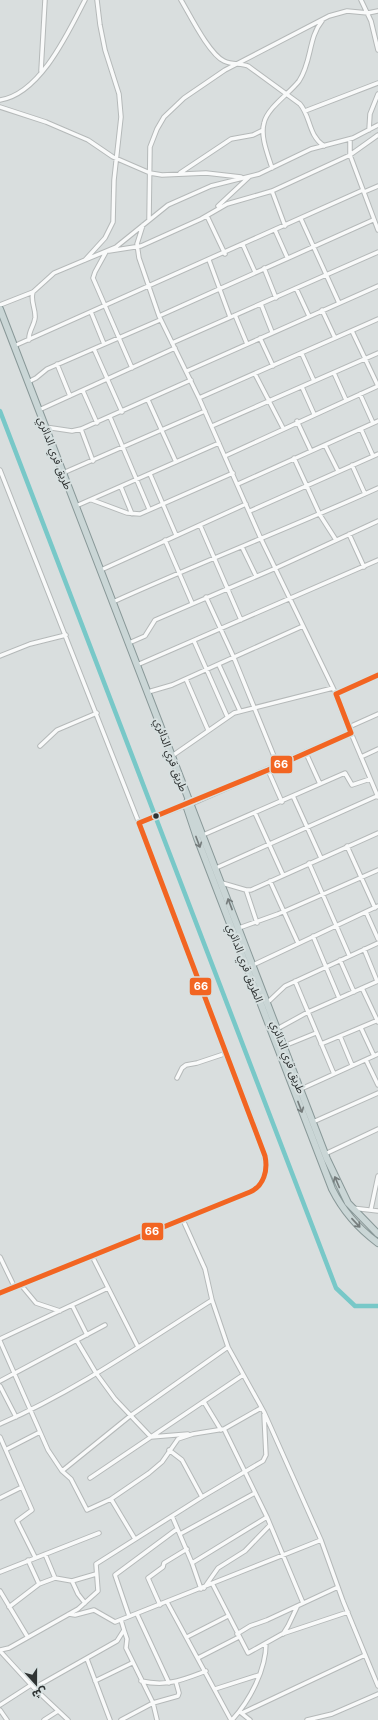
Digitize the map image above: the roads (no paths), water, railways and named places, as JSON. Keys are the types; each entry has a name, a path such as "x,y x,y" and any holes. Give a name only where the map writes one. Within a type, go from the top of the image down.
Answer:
{"highway":[{"name":"طريق قري الدائري","path":"0,309 148,692 188,802 222,883 325,1154 341,1191 352,1208 378,1234"},
{"name":"الطريق قري الدائري","path":"188,802 197,838 332,1189 346,1212 362,1230 378,1243"}],"main road":[{"path":"188,802 278,766 350,730 336,694 378,675"}],"street":[{"path":"41,72 45,0"},
{"path":"0,100 20,93 41,72 67,35 85,0"},
{"path":"85,261 105,238 113,222 114,180 118,159 121,117 120,102 105,50 97,0"},
{"path":"181,0 196,26 219,58 225,62 238,63 248,66 300,104 305,111 315,138 324,146"},
{"path":"361,0 368,13 378,50"},
{"path":"149,220 150,147 157,129 164,117 184,98 238,63 339,12 347,11 368,13 378,11"},
{"path":"272,168 262,130 264,121 269,112 288,95 300,80 308,58 313,34 322,20"},
{"path":"305,111 378,83"},
{"path":"369,130 370,114 377,100 378,94"},
{"path":"0,107 46,122 88,140 118,159 150,173 162,175 206,173 244,178"},
{"path":"0,305 33,292 54,273 107,251 143,225 157,212 178,200 211,186 249,177 312,149 350,139 378,125"},
{"path":"178,174 231,139 253,134 262,130"},
{"path":"107,251 137,247 206,216 227,204 272,191 350,155 378,135"},
{"path":"350,139 350,155 378,230"},
{"path":"215,210 249,177"},
{"path":"14,346 147,286 224,254 275,230 378,186"},
{"path":"272,191 285,226"},
{"path":"206,216 224,254"},
{"path":"301,219 339,303"},
{"path":"28,382 57,364 119,338 219,288 287,257 375,221"},
{"path":"143,225 137,247 147,286 160,318 187,371 262,540 336,694"},
{"path":"275,230 287,257"},
{"path":"243,245 255,272"},
{"path":"107,251 93,278 132,368"},
{"path":"172,343 378,252"},
{"path":"209,260 219,288 247,344"},
{"path":"264,268 276,298"},
{"path":"187,371 378,286"},
{"path":"296,288 309,316"},
{"path":"29,340 29,334 35,319 31,302 33,292"},
{"path":"261,304 272,332"},
{"path":"322,310 335,338"},
{"path":"91,312 104,344"},
{"path":"199,398 302,354 378,319"},
{"path":"225,456 298,421 378,386 352,331"},
{"path":"260,338 273,366"},
{"path":"39,410 175,348"},
{"path":"94,349 122,412"},
{"path":"212,426 378,353"},
{"path":"302,354 314,381"},
{"path":"57,364 70,396"},
{"path":"334,373 346,400"},
{"path":"255,374 283,428"},
{"path":"45,427 72,431 80,429 122,412 191,380"},
{"path":"302,387 314,414"},
{"path":"82,391 97,423"},
{"path":"360,394 373,423"},
{"path":"148,400 176,462"},
{"path":"63,473 205,411"},
{"path":"110,417 150,509"},
{"path":"298,421 311,451"},
{"path":"238,484 378,421"},
{"path":"80,429 93,461"},
{"path":"361,429 373,456"},
{"path":"76,506 219,443"},
{"path":"325,444 338,471"},
{"path":"250,511 378,454"},
{"path":"294,458 320,514 336,540"},
{"path":"352,466 365,494"},
{"path":"0,470 97,713 265,1156 265,1172 262,1180 254,1190 0,1293"},
{"path":"92,500 132,514 140,514 233,473"},
{"path":"150,474 176,535"},
{"path":"121,487 132,514"},
{"path":"113,602 214,557 262,540 378,488"},
{"path":"101,570 246,504"},
{"path":"128,643 145,636 155,620 276,568 378,521"},
{"path":"200,525 241,620"},
{"path":"349,534 364,567"},
{"path":"165,540 192,603"},
{"path":"242,547 256,576"},
{"path":"137,665 378,560"},
{"path":"206,597 234,658 278,766"},
{"path":"148,692 186,679 219,665 303,626"},
{"path":"0,656 30,644 66,635"},
{"path":"194,641 227,716"},
{"path":"219,665 240,711"},
{"path":"186,679 208,730"},
{"path":"172,756 227,716 254,707 333,688"},
{"path":"40,746 57,730 97,713"},
{"path":"216,868 308,826 378,797 350,730 378,714"},
{"path":"361,757 378,749"},
{"path":"306,753 320,784"},
{"path":"268,770 282,802"},
{"path":"203,836 345,773 352,785 370,779"},
{"path":"373,785 378,783"},
{"path":"293,796 308,826 321,858"},
{"path":"139,823 188,802"},
{"path":"255,813 283,875"},
{"path":"222,883 246,890 270,881 378,833"},
{"path":"253,965 377,907 347,846"},
{"path":"309,863 349,955"},
{"path":"239,928 257,923 284,912 378,870"},
{"path":"270,881 298,943"},
{"path":"246,890 257,923"},
{"path":"366,912 378,940"},
{"path":"313,936 339,998"},
{"path":"267,1003 283,988 295,981 378,943"},
{"path":"277,1029 308,1012 378,981 364,949"},
{"path":"340,960 354,992"},
{"path":"295,981 334,1074"},
{"path":"321,1044 378,1021 362,988"},
{"path":"361,1028 374,1056"},
{"path":"284,1046 316,1033"},
{"path":"340,1036 352,1065"},
{"path":"177,1078 182,1068 186,1065 227,1053"},
{"path":"300,1089 378,1054"},
{"path":"366,1060 378,1086"},
{"path":"313,1122 378,1093"},
{"path":"325,1154 378,1130"},
{"path":"371,1209 378,1176"},
{"path":"352,1208 378,1211"},
{"path":"183,1220 206,1269 212,1300 228,1347 264,1412 321,1540 338,1587 378,1686"},
{"path":"92,1256 138,1347"},
{"path":"0,1257 15,1288"},
{"path":"20,1285 36,1303 60,1311"},
{"path":"108,1288 0,1340 51,1454 62,1471 71,1479 87,1510 111,1499 149,1474 162,1462 169,1450 178,1440 194,1434"},
{"path":"0,1424 16,1417 96,1373 212,1300"},
{"path":"72,1305 88,1335"},
{"path":"0,1381 105,1325"},
{"path":"77,1341 96,1373 117,1402 151,1437"},
{"path":"62,1471 130,1416 228,1347"},
{"path":"90,1478 243,1375"},
{"path":"0,1386 16,1417"},
{"path":"204,1402 222,1429 245,1470 267,1517 303,1603"},
{"path":"151,1437 173,1434 194,1434 222,1429 261,1408"},
{"path":"68,1720 32,1687 0,1651 9,1648 27,1636 69,1614 85,1603 98,1591 99,1586 96,1574 96,1564 245,1470 257,1466 263,1461 266,1455 264,1412"},
{"path":"7,1449 40,1432"},
{"path":"0,1437 7,1449 32,1511 17,1521 35,1557"},
{"path":"169,1450 182,1460 202,1497"},
{"path":"0,1498 22,1487"},
{"path":"180,1534 255,1493"},
{"path":"111,1499 135,1539"},
{"path":"172,1516 203,1588"},
{"path":"192,1563 267,1517"},
{"path":"203,1588 218,1568 245,1551 270,1525"},
{"path":"130,1616 115,1574 177,1529"},
{"path":"0,1572 99,1533"},
{"path":"69,1614 75,1615 94,1610 112,1622 121,1620 213,1585 321,1540"},
{"path":"160,1605 148,1578 163,1567 164,1563 187,1549"},
{"path":"45,1554 55,1578"},
{"path":"28,1560 39,1584"},
{"path":"10,1607 39,1584 55,1578 72,1582 96,1574"},
{"path":"72,1582 78,1594 85,1603"},
{"path":"213,1585 248,1653 282,1634 348,1612"},
{"path":"198,1658 238,1636 250,1626 297,1607 338,1587"},
{"path":"0,1592 27,1636"},
{"path":"167,1602 206,1670 231,1720 241,1712 365,1655"},
{"path":"282,1634 288,1626 297,1607"},
{"path":"137,1614 170,1683"},
{"path":"187,1637 228,1616"},
{"path":"121,1620 127,1639 126,1648 132,1663 153,1703 157,1720"},
{"path":"0,1705 87,1659 117,1641 124,1630"},
{"path":"241,1712 266,1657 266,1643"},
{"path":"87,1659 110,1720"},
{"path":"95,1681 132,1663"},
{"path":"141,1681 156,1685 176,1682 206,1670"},
{"path":"215,1689 259,1675"},
{"path":"121,1720 153,1703 178,1696 179,1693 176,1682"},
{"path":"307,1720 332,1714 378,1694"},
{"path":"0,1710 7,1720"},
{"path":"44,1720 58,1711"},
{"path":"241,1712 250,1720"}],"waterway":[{"path":"0,411 336,1288 355,1306 378,1306"}]}
